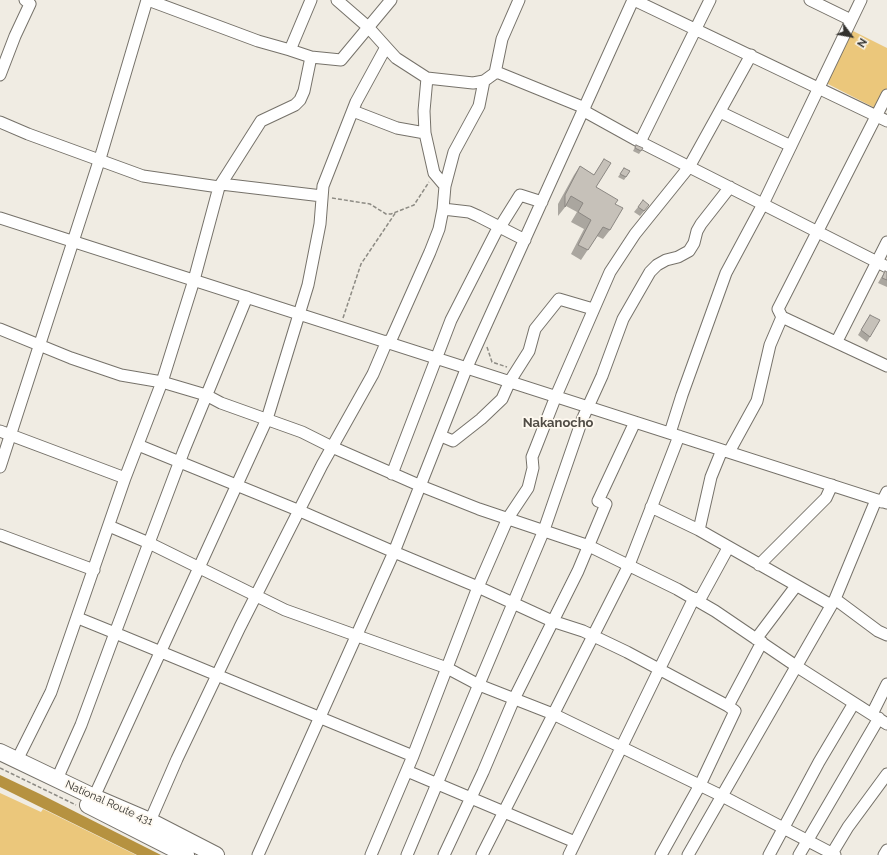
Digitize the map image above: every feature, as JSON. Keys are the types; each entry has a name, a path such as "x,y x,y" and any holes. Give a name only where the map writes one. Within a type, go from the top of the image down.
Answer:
{"highway":[{"name":"National Route 431","path":"0,752 94,797 150,821 216,855"},
{"name":"National Route 431","path":"0,762 186,855"}],"street":[{"path":"0,75 15,36 30,4 24,0"},
{"path":"0,466 5,433 40,345 136,41 147,0 258,41 311,57 341,60 391,0"},
{"path":"290,50 311,0"},
{"path":"337,0 368,27 396,58 428,78 465,82 484,81 495,73 502,38 519,0"},
{"path":"258,855 394,552 467,367 634,0 887,121"},
{"path":"640,142 710,0"},
{"path":"810,0 851,20"},
{"path":"482,855 629,565 651,507 674,434 682,395 726,273 763,204 861,0"},
{"path":"94,797 267,419 298,313 308,285 320,224 322,186 353,111 386,47"},
{"path":"371,855 413,756 478,587 508,518 528,488 533,468 532,457 556,396 610,272 635,234 689,167 751,56"},
{"path":"18,760 51,692 78,618 125,478 162,382 194,280 220,186 261,121 295,105 300,100 304,91 311,57"},
{"path":"495,73 525,82 584,109 640,142 882,264"},
{"path":"428,78 424,111 425,133 434,173 445,186"},
{"path":"150,821 177,759 217,676 332,448 389,342 430,252 443,209 445,186 454,152 478,106 484,81"},
{"path":"887,95 778,309 782,317 837,341 887,366"},
{"path":"353,111 397,128 425,133"},
{"path":"720,112 791,146"},
{"path":"0,122 28,134 152,178 322,196"},
{"path":"407,855 544,530 587,406 602,376 623,319 650,272 666,260 678,257 689,251 694,243 697,231 701,224 730,187"},
{"path":"392,474 451,320 499,226 520,196 542,202"},
{"path":"443,209 469,212 525,240"},
{"path":"0,218 340,326 725,451 832,485 883,499 833,602 688,855"},
{"path":"837,341 882,264 887,242"},
{"path":"57,779 81,725 180,462 247,297"},
{"path":"441,436 453,441 481,419 502,399 510,381 525,360 535,329 559,299 593,309"},
{"path":"699,530 708,490 725,451 757,401 770,345 782,317"},
{"path":"0,329 121,375 162,382 206,395 221,403 302,432 332,448 421,486 589,546 697,600 796,666 880,719"},
{"path":"444,855 471,798 514,699 552,621 566,597 589,546 606,504 598,500 635,422"},
{"path":"5,433 125,478"},
{"path":"138,445 237,484 478,587 552,621 594,636 728,706 735,712 700,785 661,855"},
{"path":"759,565 826,498 832,485"},
{"path":"651,507 699,530 796,586 833,602 878,631 887,634"},
{"path":"109,526 149,543 285,610 447,668 479,685 553,714 722,796 832,854 853,821 887,774"},
{"path":"0,535 94,570"},
{"path":"569,855 660,670 697,600 728,548"},
{"path":"728,706 759,641 796,586"},
{"path":"78,618 413,756"},
{"path":"800,855 880,719 887,684"},
{"path":"769,855 785,828 819,762 854,703"},
{"path":"407,770 575,842"},
{"path":"884,855 887,850"}],"path":[{"path":"322,196 370,204 386,214 396,212 414,205 434,173"},
{"path":"340,326 361,264 396,212"},
{"path":"487,345 488,356 492,362 508,368"}],"shaded area":[{"path":"851,30 887,48 887,88 877,109 826,83"},
{"path":"0,775 161,855 137,855 0,787"},
{"path":"0,793 41,812 43,809 136,855 0,855"}],"building":[{"path":"636,145 643,148 641,151 635,148"},
{"path":"604,159 611,163 596,187 618,200 615,204 623,208 610,230 603,227 588,250 578,245 591,220 578,212 583,203 571,196 565,207 565,195 580,166 594,175"},
{"path":"624,168 630,171 626,177 620,174"},
{"path":"643,200 649,205 644,211 638,207"},
{"path":"885,271 887,272 887,280 882,278"},
{"path":"870,315 880,320 870,337 861,330"}],"district":[{"name":"Nakanocho","path":"558,423"}]}
